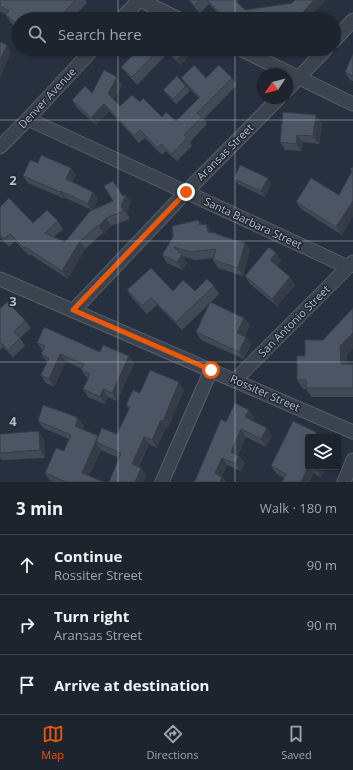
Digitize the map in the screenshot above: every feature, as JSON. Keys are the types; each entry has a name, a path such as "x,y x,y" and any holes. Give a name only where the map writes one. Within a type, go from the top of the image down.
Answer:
{"street":[{"path":"128,12 139,0 164,12"},
{"path":"341,33 353,20"},
{"name":"Denver Avenue","path":"0,148 86,56"},
{"path":"254,56 353,104"},
{"path":"293,84 319,56"},
{"name":"Aransas Street","path":"73,310 273,104"},
{"name":"Santa Barbara Street","path":"28,119 186,192 350,264"},
{"name":"San Antonio Street","path":"235,380 350,264"},
{"name":"Rossiter Street","path":"0,278 353,432"},
{"path":"162,482 211,370"},
{"path":"344,482 353,460"}],"building":[{"path":"0,0 76,0 64,12 12,12 12,20 5,14 9,11 0,6"},
{"path":"189,0 200,0 194,5"},
{"path":"207,0 235,0 245,10 292,3 295,0 314,0 303,12 219,12"},
{"path":"0,42 7,45 0,60"},
{"path":"353,54 353,76 345,72"},
{"path":"132,56 153,56 132,77 121,67"},
{"path":"173,56 180,56 177,59"},
{"path":"194,65 206,78 219,65 232,78 197,113 202,117 184,135 187,138 172,154 161,144 157,148 140,130 134,136 104,104 91,118 72,100 85,86 92,93 104,70 117,77 108,94 120,106 132,95 140,102 143,98 162,117 166,112 176,121 200,97 181,78"},
{"path":"177,76 186,86 173,99 163,90"},
{"path":"283,112 316,115 313,136 297,135 296,144 280,142"},
{"path":"41,155 71,168 66,179 93,192 88,204 61,191 60,192 23,176 30,160 38,163"},
{"path":"240,165 268,178 261,191 234,179"},
{"path":"353,167 353,201 336,227 296,202 311,178 339,195 352,171 350,169"},
{"path":"113,181 123,196 126,195 121,206 124,211 106,218 99,226 98,225 80,241 62,271 25,247 24,248 10,234 4,239 0,235 0,207 9,198 33,223 47,210 58,221 45,233 65,242 90,211 113,201 104,186"},
{"path":"198,220 200,225 206,224 208,232 216,233 245,243 238,268 213,260 216,249 190,252 174,247 182,255 177,262 162,255 173,237 172,226"},
{"path":"269,247 276,253 270,260 290,277 272,299 245,276"},
{"path":"151,268 173,291 183,280 195,291 207,279 214,286 176,322 151,298 142,306 127,290"},
{"path":"7,302 25,320 14,332 20,338 8,350 0,342 0,307 1,308"},
{"path":"210,302 244,318 237,333 246,337 239,352 196,332"},
{"path":"353,308 353,333 340,346 341,364 353,364 353,388 306,388 306,380 297,380 297,356 305,356 305,340 323,340"},
{"path":"44,327 100,352 103,345 129,356 112,393 103,389 100,397 83,389 90,374 81,370 84,364 60,354 49,379 41,375 49,358 41,354 45,346 37,343"},
{"path":"150,370 179,382 163,421 161,420 152,440 144,437 132,464 141,468 135,482 109,482 121,453 96,442 102,428 117,434 130,407 126,405 133,390 140,393"},
{"path":"235,403 249,410 245,417 267,428 261,439 241,429 231,452 239,456 236,464 222,458 215,473 222,477 220,482 193,482 195,481 221,419 226,422"},
{"path":"43,405 78,418 75,426 98,436 82,473 104,482 66,482 45,473 56,448 64,451 71,435 38,421"},
{"path":"293,421 316,432 315,434 305,434 305,470 307,470 301,482 282,482 286,474 271,466"},
{"path":"39,431 40,450 0,453 0,434"}],"route":[{"path":"186,192 73,310 211,370"}]}
